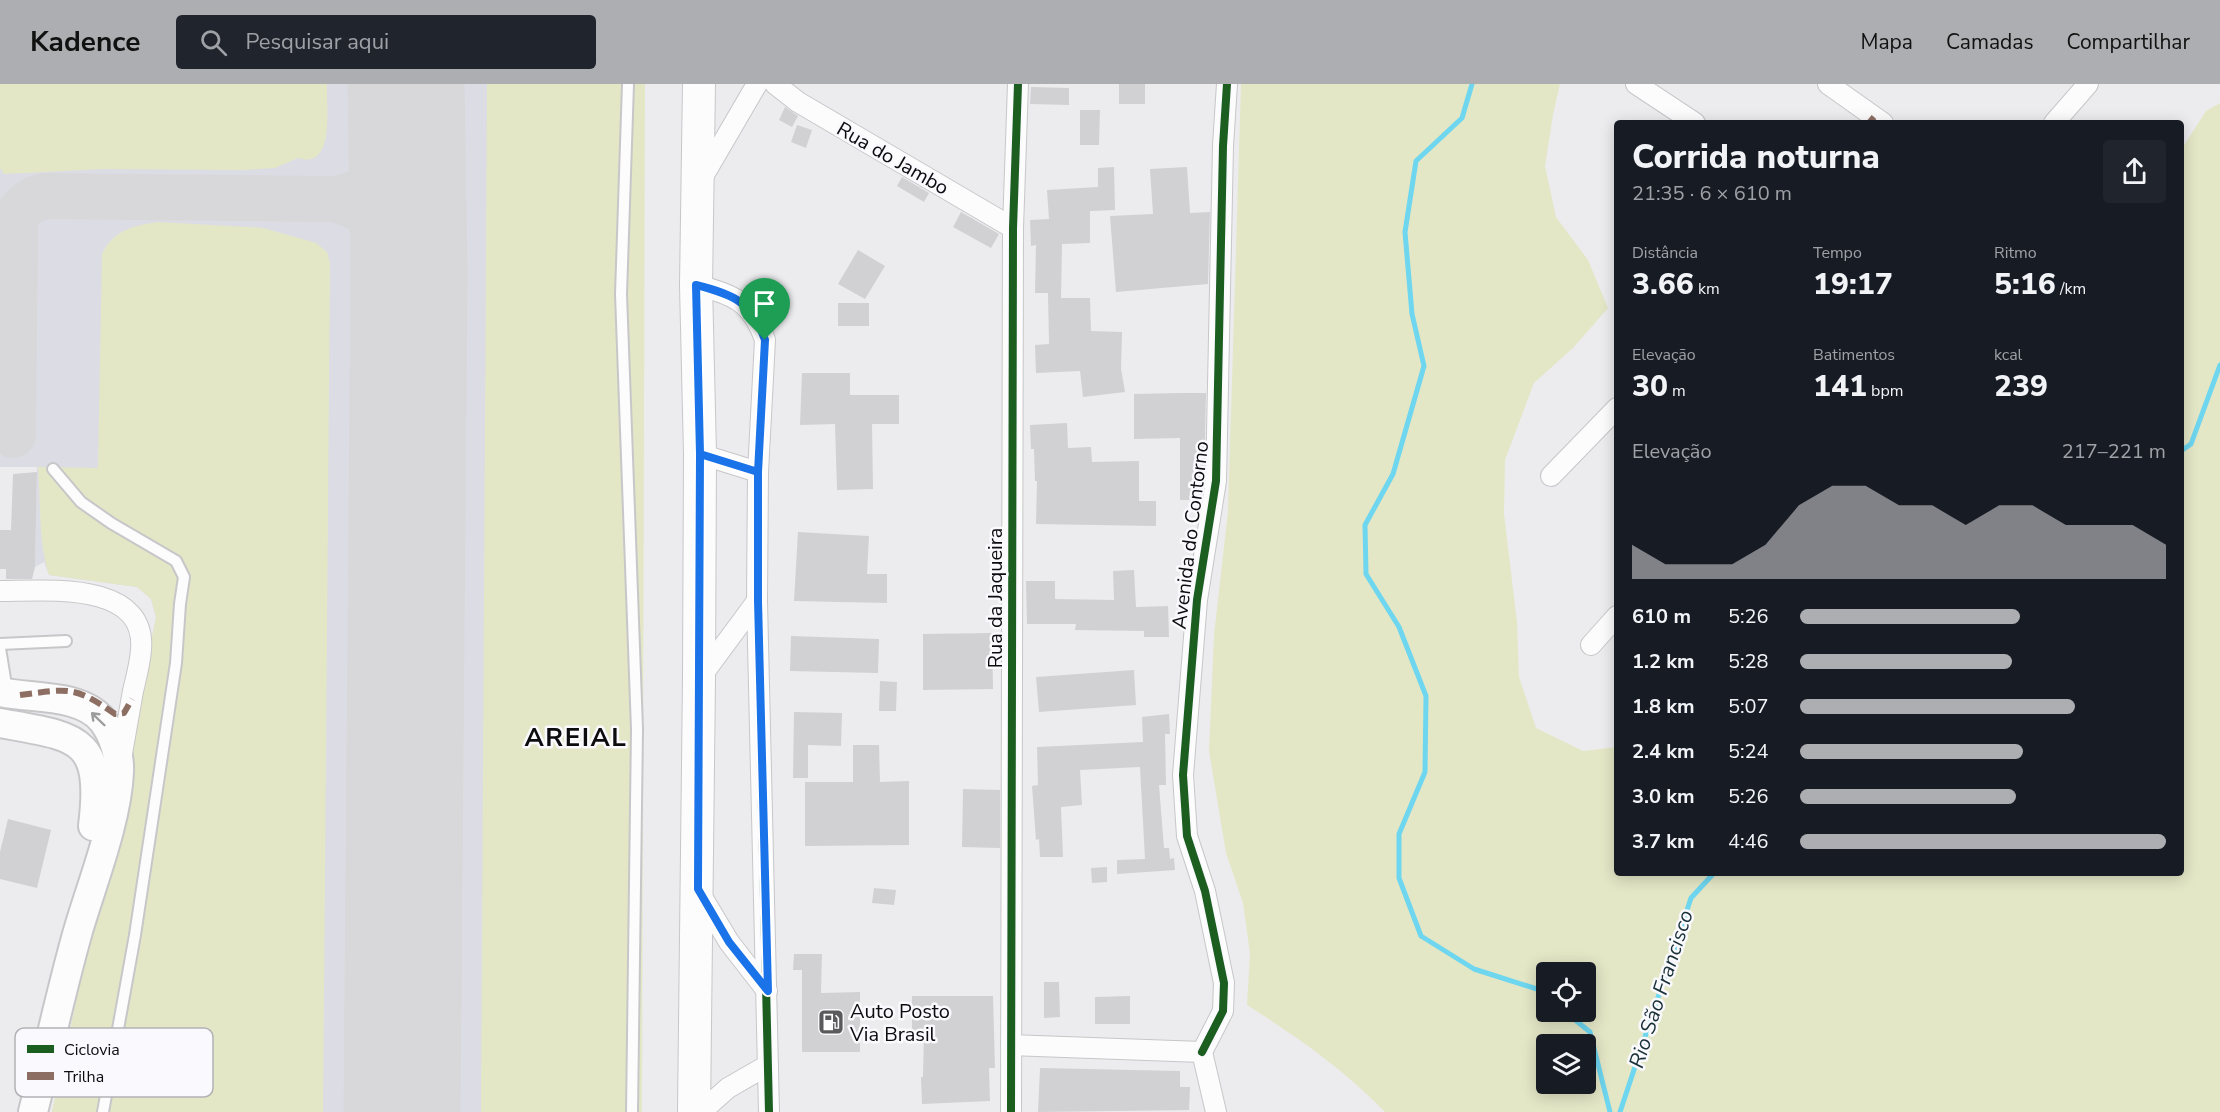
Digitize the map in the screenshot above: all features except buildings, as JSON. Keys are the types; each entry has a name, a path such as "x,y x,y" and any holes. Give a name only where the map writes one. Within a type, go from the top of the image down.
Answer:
{"main road":[{"path":"694,1112 698,889 700,454 696,285 699,84"},
{"path":"4,693 68,701 83,706 102,719 112,736 120,771 112,816 77,934 54,1028"},
{"path":"0,723 49,731 74,741 86,753 92,767 96,798 77,934"},
{"path":"33,1112 37,1097"}],"street":[{"path":"698,185 757,84"},
{"name":"Rua do Jambo","path":"775,84 798,102 1013,228"},
{"name":"Rua da Jaqueira","path":"1011,1112 1013,228 1018,84"},
{"name":"Avenida do Contorno","path":"1202,1052 1223,1011 1224,983 1205,891 1187,836 1183,776 1197,600 1216,481 1223,146 1227,84"},
{"path":"1636,84 1690,120"},
{"path":"1828,84 1879,120"},
{"path":"2057,120 2088,84"},
{"path":"696,285 724,292 743,302 758,319 765,340 758,472 758,601 769,1105 752,1112"},
{"path":"1551,476 1614,411"},
{"path":"700,454 758,472"},
{"path":"0,591 93,594 111,599 127,609 138,624 142,648 120,771"},
{"path":"699,678 758,601"},
{"path":"1591,645 1614,619"},
{"path":"698,889 729,942 768,991"},
{"path":"1011,1046 1202,1052 1216,1112"},
{"path":"701,1112 728,1088 768,1065"}],"lane":[{"path":"628,84 621,294 637,729 632,1112"},
{"path":"53,469 81,501 111,523 176,561 184,577 176,663 135,936 118,1028"},
{"path":"4,693 0,646 66,641"},
{"path":"103,1112 106,1097"}],"shaded area":[{"path":"0,84 644,84 641,1112 52,1112 55,1097 213,1097 213,1028 70,1028 156,617 151,599 137,587 49,575 44,562 35,567 37,467 0,467"}],"green space":[{"path":"0,84 327,84 324,145 318,154 310,159 298,158 275,168 243,170 102,169 4,174 0,168"},
{"path":"487,84 645,84 642,1112 481,1112"},
{"path":"1241,84 1560,84 1545,166 1556,217 1588,260 1608,308 1573,348 1534,383 1505,460 1504,514 1517,622 1519,677 1536,728 1583,751 1614,747 1614,876 2184,876 2184,145 2206,111 2220,103 2220,1112 1385,1112 1319,1054 1247,1005 1250,954 1243,903 1226,853 1209,751 1214,635 1228,511"},
{"path":"158,222 263,228 316,243 327,252 330,263 323,1112 52,1112 55,1097 213,1097 213,1028 70,1028 156,617 151,599 137,587 49,575 41,535 38,467 98,468 102,254 118,234 140,225"}],"waterway":[{"path":"1472,84 1462,118 1416,161 1405,232 1412,314 1424,366 1393,474 1365,525 1366,574 1399,627 1426,696 1425,772 1399,834 1399,878 1421,936 1474,969 1536,989"},
{"name":"Rio São Francisco","path":"2184,449 2191,444 2220,365"},
{"name":"Rio São Francisco","path":"1620,1112 1691,898 1711,876"},
{"path":"1578,1022 1590,1032 1610,1112"}],"taxiway":[{"path":"336,199 365,190 385,176 398,155 406,126"},
{"path":"13,435 15,221 20,211 38,198 44,196 336,199 376,218 385,226 398,247 409,276"}],"runway":[{"path":"402,1112 409,276 406,84"}],"marked path":[{"path":"20,695 70,691 89,698 115,714 124,713 132,699"}],"cycle path":[{"path":"1011,1112 1013,228 1018,84"},
{"path":"1202,1052 1223,1011 1224,983 1205,891 1187,836 1183,775 1197,600 1216,481 1223,146 1227,84"},
{"path":"696,285 721,292 740,302 754,317 765,340 758,472 757,601 769,1112"}],"place":[{"name":"Auto Posto Via Brasil","path":"831,1022"}],"district":[{"name":"AREIAL","path":"576,737"}],"route":[{"path":"765,340 758,319 743,302 724,292 696,285 700,454 758,472 758,601 768,991 729,942 698,889 700,454 758,472 765,340"}]}
